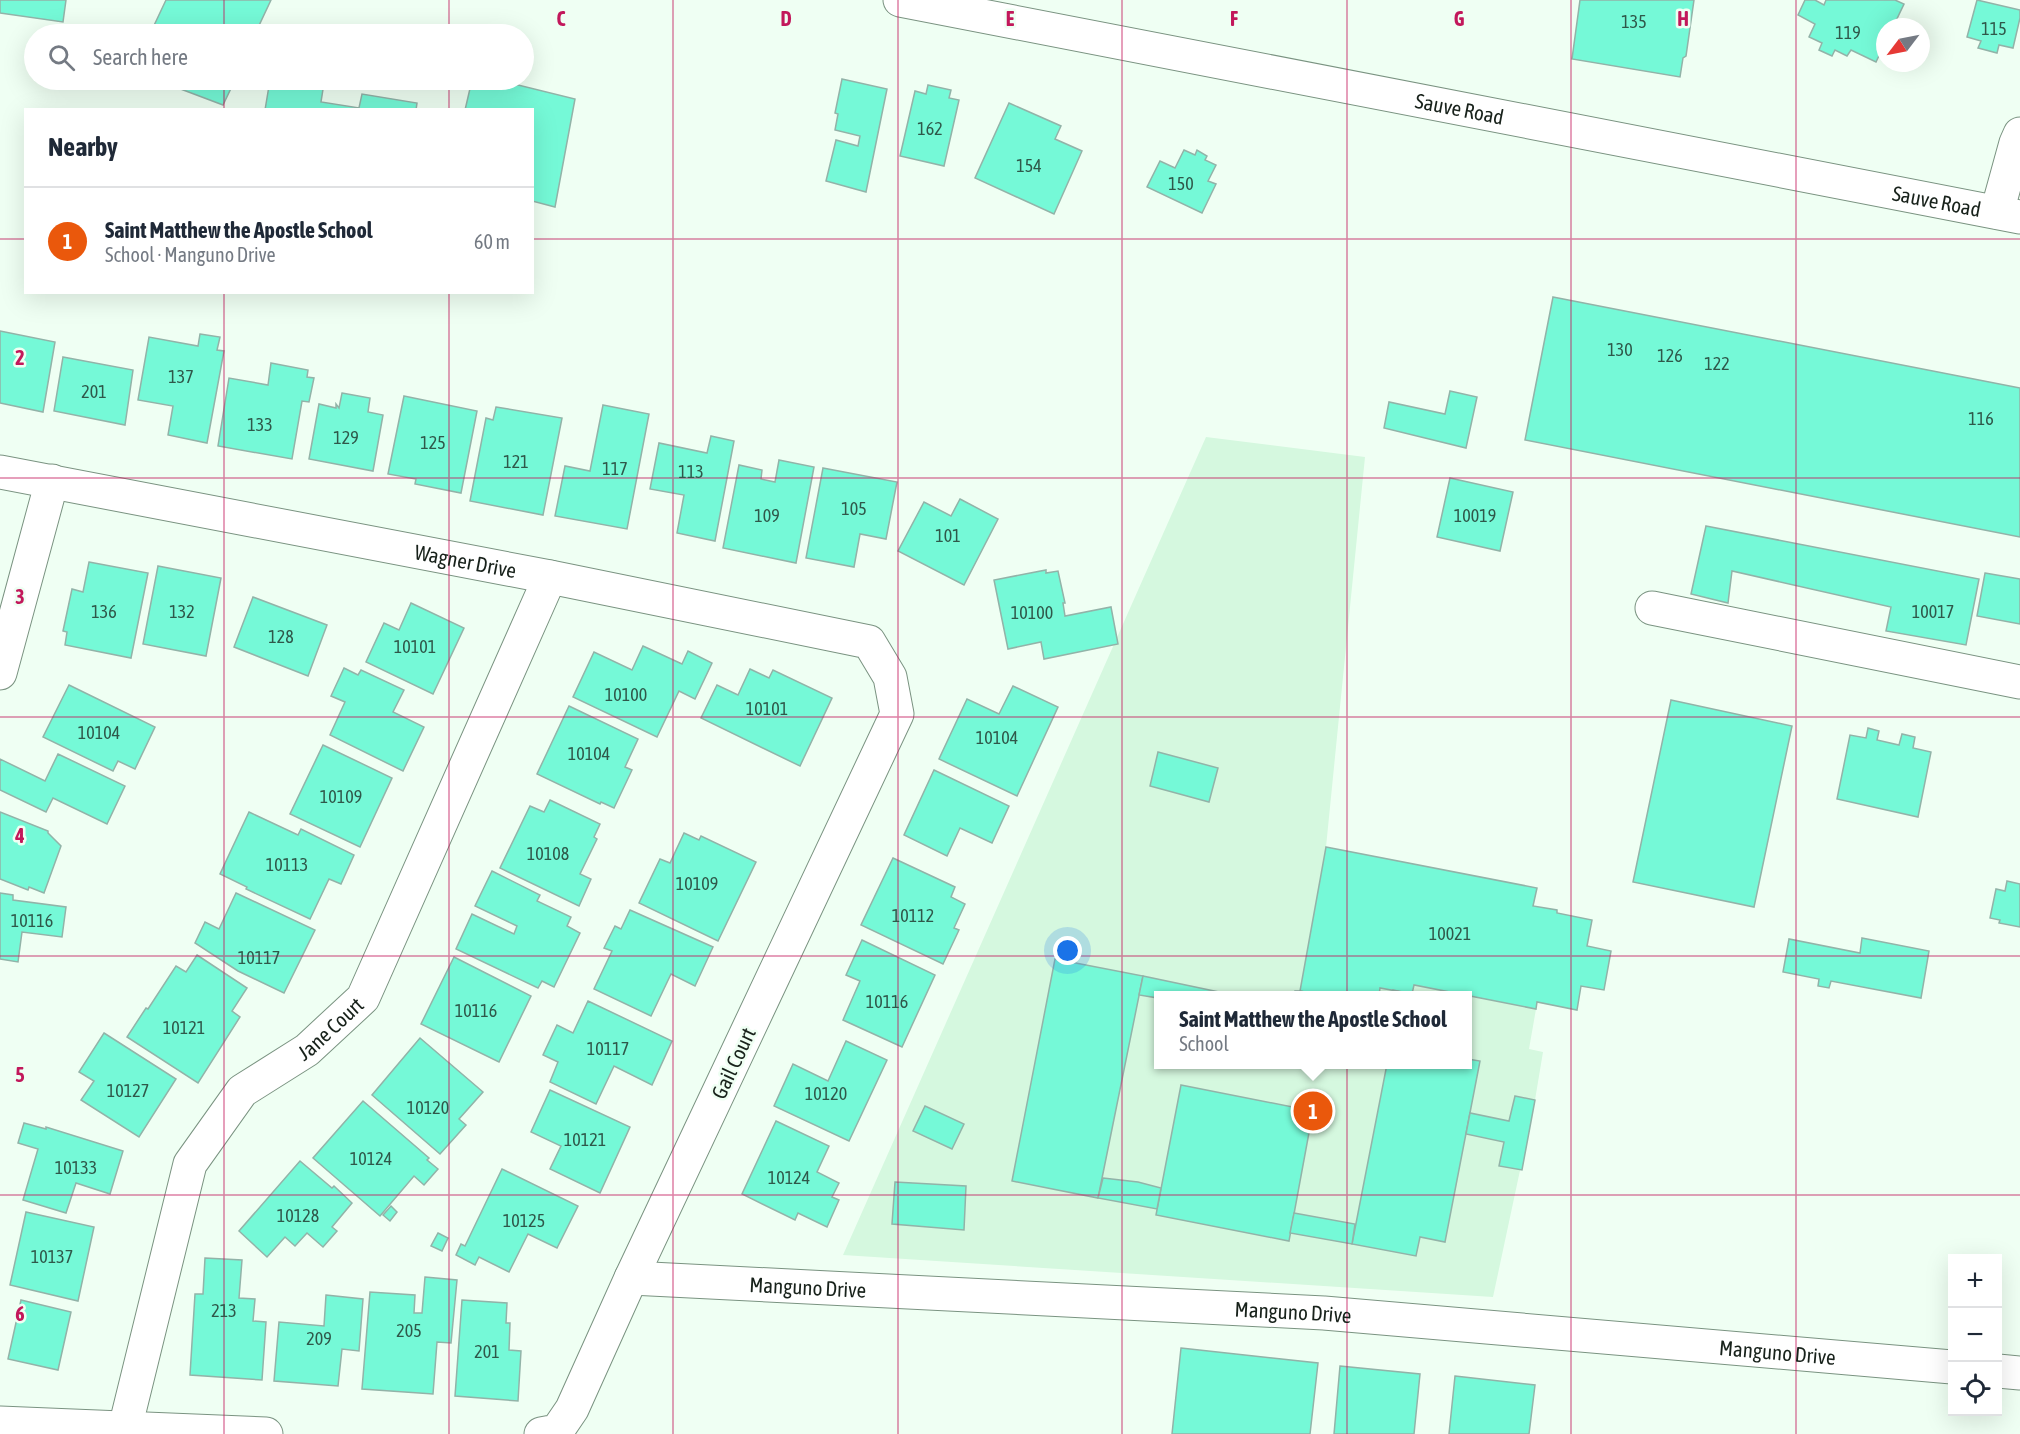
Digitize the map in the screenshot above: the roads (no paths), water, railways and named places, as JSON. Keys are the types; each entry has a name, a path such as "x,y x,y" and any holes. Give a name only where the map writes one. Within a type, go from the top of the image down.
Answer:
{"street":[{"name":"Sauve Road","path":"900,0 2008,214"},
{"path":"2008,214 2016,143 2020,134"},
{"name":"Wagner Drive","path":"0,472 550,577 869,642 890,677 894,699"},
{"path":"0,674 52,481"},
{"name":"Jane Court","path":"125,1428 190,1164 242,1090 308,1050 363,998 550,577"},
{"path":"1652,608 2020,682"},
{"name":"Gail Court","path":"551,1429 572,1409 631,1278 897,714 894,699"},
{"name":"Manguno Drive","path":"631,1278 1324,1313 1948,1367"},
{"path":"2002,1371 2020,1373"},
{"path":"0,1423 266,1434"}],"place":[{"name":"Saint Matthew the Apostle School","path":"1313,1111"}]}
